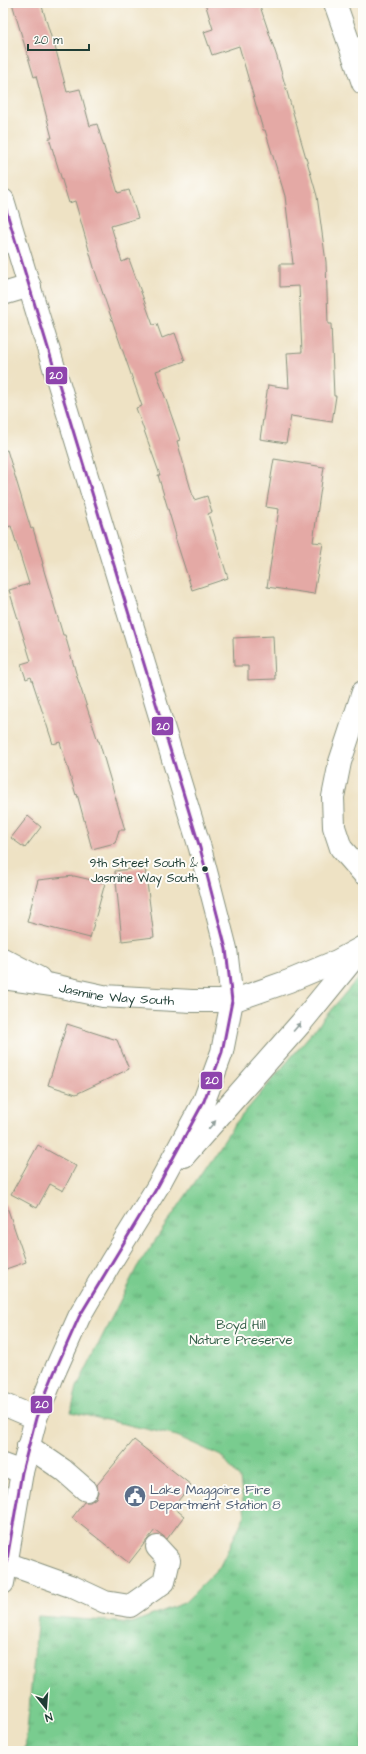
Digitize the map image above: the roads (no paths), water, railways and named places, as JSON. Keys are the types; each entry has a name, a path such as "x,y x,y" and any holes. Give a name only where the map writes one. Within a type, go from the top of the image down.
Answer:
{"main road":[{"path":"335,3 363,83"},
{"path":"3,200 200,848 226,949 232,1001 222,1052 204,1100 158,1186 79,1317 36,1418 28,1446 12,1469 5,1573 73,1587 105,1602 130,1606 164,1582 169,1560 157,1547"},
{"path":"3,294 30,286"},
{"path":"363,692 340,762 333,805 334,827 341,848 363,873"},
{"path":"158,1186 301,1023 363,947"},
{"name":"Jasmine Way South","path":"3,978 52,985 103,996 192,1001 232,1001 289,981 337,961 363,947"},
{"path":"3,959 52,985"},
{"path":"3,1404 36,1418"},
{"path":"28,1446 63,1470 86,1490"}],"place":[{"name":"9th Street South & Jasmine Way South","path":"205,869"},
{"name":"Lake Maggoire Fire Department Station 8","path":"135,1496"}],"park label":[{"name":"Boyd Hill Nature Preserve","path":"241,1332"}]}
